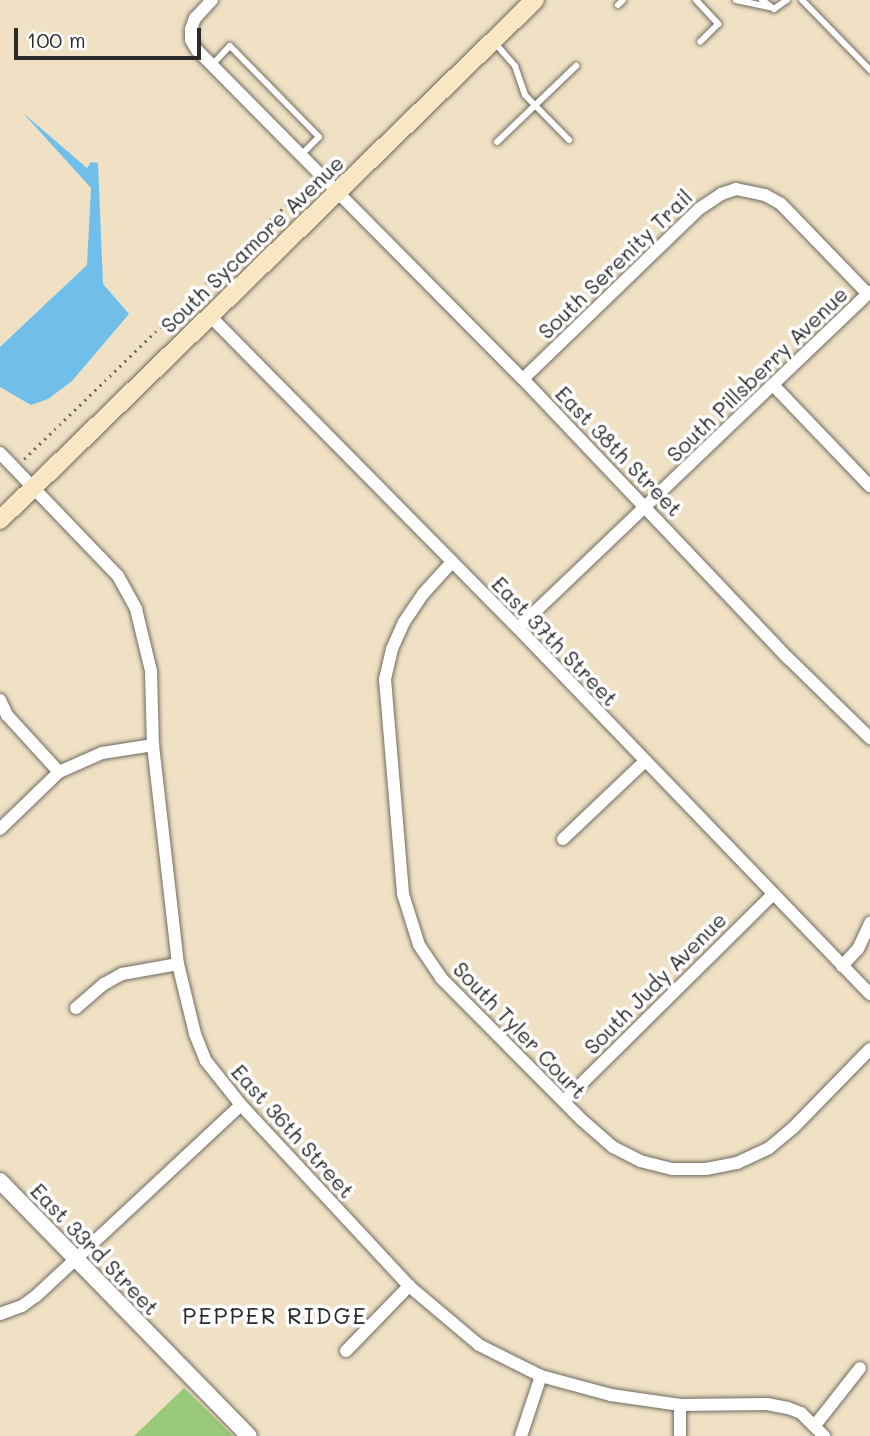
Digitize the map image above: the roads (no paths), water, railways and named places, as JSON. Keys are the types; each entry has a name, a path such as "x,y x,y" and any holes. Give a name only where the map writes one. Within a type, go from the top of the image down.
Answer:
{"main road":[{"name":"South Sycamore Avenue","path":"0,520 535,0"}],"street":[{"name":"East 38th Street","path":"212,0 195,18 191,29 194,46 523,379 788,658 870,738"},
{"name":"South Serenity Trail","path":"523,379 699,209 721,194 736,189 765,195 781,204 869,293"},
{"name":"South Pillsberry Avenue","path":"518,628 869,293"},
{"name":"East 37th Street","path":"210,316 518,628 870,994"},
{"path":"774,386 870,486"},
{"name":"East 36th Street","path":"0,453 118,576 136,608 151,671 153,745 177,964 195,1034 206,1060 241,1105 409,1286 479,1345 541,1376 611,1395 680,1405 767,1404 801,1413 816,1424"},
{"name":"South Tyler Court","path":"452,562 423,594 404,622 392,649 385,679 403,894 419,945 441,978 613,1147 640,1161 672,1169 706,1169 737,1163 769,1148 793,1128 870,1049"},
{"path":"0,700 6,715 59,772"},
{"path":"0,830 59,772 102,753 153,745"},
{"path":"563,839 644,762"},
{"name":"South Judy Avenue","path":"564,1101 773,894"},
{"path":"842,966 858,948 870,923"},
{"path":"75,1007 104,984 122,974 177,964"},
{"path":"0,1314 22,1306 36,1296 241,1105"},
{"name":"East 33rd Street","path":"0,1181 249,1436"},
{"path":"346,1351 409,1286"},
{"path":"824,1436 816,1424 860,1368"},
{"path":"520,1436 541,1376"},
{"path":"680,1405 680,1436"}],"lane":[{"path":"696,0 718,23 700,42"},
{"path":"736,0 774,9 787,0"},
{"path":"762,0 769,7"},
{"path":"802,0 870,70"},
{"path":"493,41 511,60 520,86 569,140"},
{"path":"212,65 230,46 319,137 300,156"},
{"path":"497,142 576,66"}],"water":[{"path":"23,113 87,168 91,162 98,163 103,284 129,314 72,381 48,399 31,405 0,387 0,347 87,265 91,188"}],"district":[{"name":"PEPPER RIDGE","path":"275,1315"}]}
